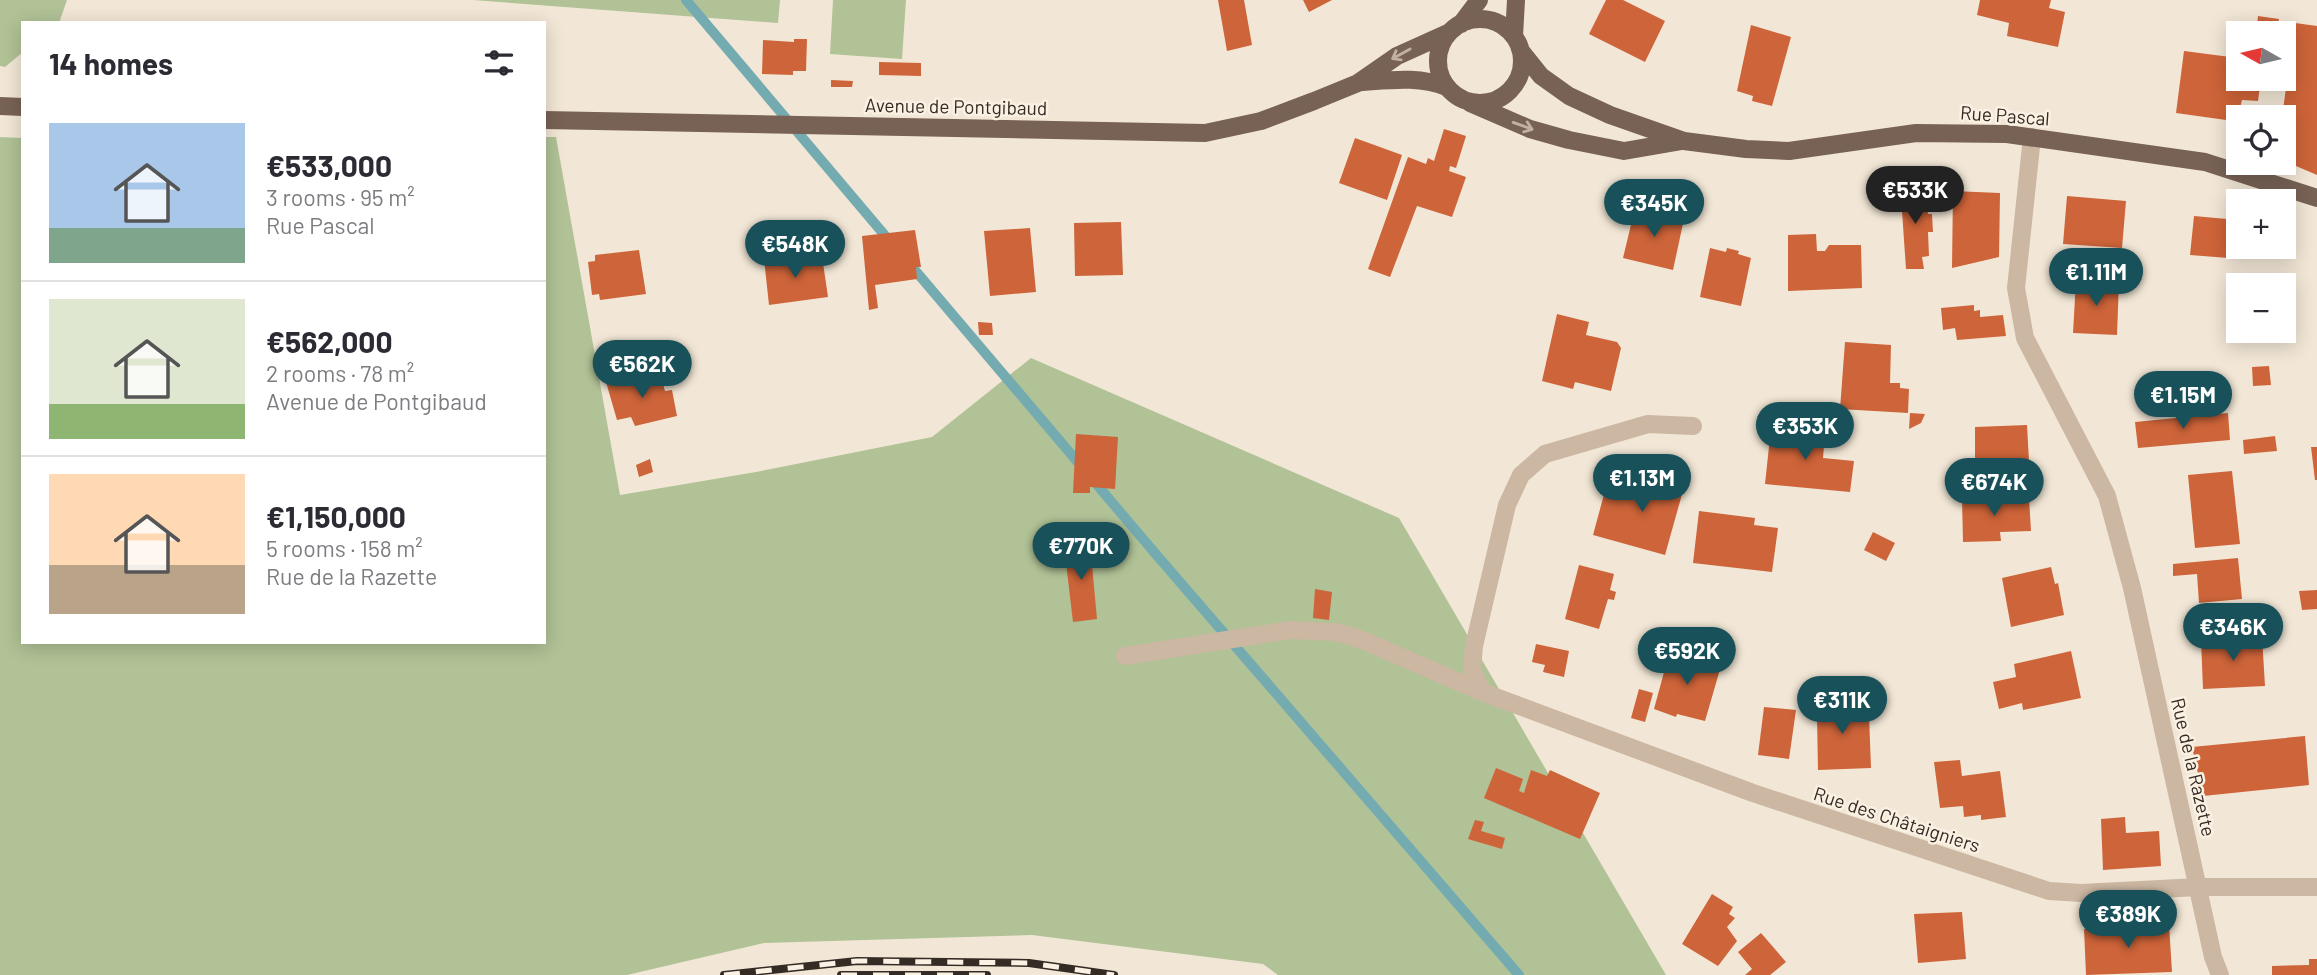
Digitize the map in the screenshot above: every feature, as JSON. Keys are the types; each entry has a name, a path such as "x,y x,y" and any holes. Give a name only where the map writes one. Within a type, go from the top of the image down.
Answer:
{"main road":[{"path":"1479,0 1441,45 1438,60 1440,74 1454,93 1484,103 1506,94 1519,75 1516,0"},
{"path":"1454,28 1474,19 1489,20 1503,26 1517,44"},
{"name":"Avenue de Pontgibaud","path":"546,120 1206,133 1261,121 1358,83 1397,56 1454,28"},
{"name":"Rue Pascal","path":"1517,44 1541,76 1569,96 1610,115 1684,141 1789,151 1916,133 1983,133 2032,137 2205,162 2317,198"},
{"name":"Avenue de Pontgibaud","path":"1358,83 1430,80 1454,93"},
{"name":"Rue Pascal","path":"1454,93 1504,119 1569,141 1624,150 1684,141"},
{"path":"0,106 21,107"}],"street":[{"name":"Rue de la Razette","path":"2032,137 2016,288 2025,338 2107,496 2132,588 2213,957 2220,975"},
{"path":"1482,692 1472,670 1474,646 1507,505 1521,475 1545,454 1648,424 1693,426"},
{"name":"Rue des Châtaigniers","path":"1125,656 1290,630 1336,632 1360,639 1482,692 1753,793 2041,889 2081,893 2199,887 2317,887"}],"green space":[{"path":"0,0 67,0 60,21 21,21 21,54 5,67 0,66"},
{"path":"473,0 780,0 778,23"},
{"path":"833,0 906,0 902,59 830,54"},
{"path":"0,137 21,138 21,644 546,644 546,137 556,137 620,495 756,472 932,437 1031,358 1399,518 1666,975 1278,975 1263,964 1032,935 764,943 627,975 0,975"}],"building":[{"path":"1218,0 1244,0 1252,45 1227,51"},
{"path":"1303,0 1332,0 1309,12"},
{"path":"1606,0 1623,0 1665,21 1645,62 1589,34"},
{"path":"1980,0 2051,0 2049,8 2065,12 2058,47 2007,36 2009,23 1977,15"},
{"path":"2258,16 2279,19 2279,21 2257,21"},
{"path":"2296,23 2317,26 2317,175 2296,166 2296,105 2284,105 2286,91 2296,91"},
{"path":"1751,25 1791,37 1772,106 1752,101 1753,96 1737,91"},
{"path":"794,39 807,39 806,71 793,71 793,75 762,74 763,40 794,42"},
{"path":"2184,51 2226,56 2226,91 2259,91 2258,101 2242,100 2241,105 2226,105 2226,120 2176,113"},
{"path":"879,62 921,63 921,76 879,75"},
{"path":"831,80 853,81 852,87 831,87"},
{"path":"1444,129 1466,136 1456,168 1450,166 1449,171 1466,177 1452,217 1417,206 1390,277 1368,269 1408,157 1426,164 1428,158 1434,161"},
{"path":"1355,138 1402,155 1387,200 1339,183"},
{"path":"1900,182 1911,182 1912,192 1927,192 1928,214 1932,214 1933,232 1928,232 1929,256 1922,257 1924,269 1906,269"},
{"path":"1953,191 2000,193 1999,257 1952,268"},
{"path":"2067,196 2126,201 2122,248 2063,244"},
{"path":"1635,208 1684,219 1673,270 1623,258"},
{"path":"2194,216 2226,219 2226,258 2190,255"},
{"path":"1121,222 1123,275 1075,276 1074,223"},
{"path":"1030,228 1036,292 990,296 984,231"},
{"path":"915,230 921,267 916,267 917,279 875,285 878,308 869,310 862,236"},
{"path":"1816,234 1817,251 1825,251 1829,245 1861,245 1862,288 1788,291 1788,235"},
{"path":"1710,248 1726,252 1727,248 1751,258 1741,306 1700,297"},
{"path":"639,250 646,294 600,300 599,294 592,295 588,262 595,261 595,255"},
{"path":"2095,254 2125,256 2124,265 2094,262"},
{"path":"786,256 787,260 822,256 828,297 769,305 764,259"},
{"path":"2076,280 2119,282 2117,335 2073,333"},
{"path":"1974,305 1974,311 1980,310 1980,317 2003,315 2006,336 1957,340 1955,328 1943,330 1941,308"},
{"path":"1557,314 1589,322 1586,335 1617,342 1621,348 1611,391 1575,382 1573,389 1542,381"},
{"path":"978,322 992,323 993,335 979,335"},
{"path":"1845,342 1891,345 1890,383 1900,383 1900,388 1909,389 1908,413 1840,409"},
{"path":"2269,366 2271,385 2253,386 2252,367"},
{"path":"656,372 657,377 661,377 665,391 672,390 677,416 635,426 631,417 617,420 606,382 624,378 626,384 641,381 640,375"},
{"path":"1910,413 1925,414 1921,423 1909,429"},
{"path":"2228,413 2230,440 2138,448 2135,422"},
{"path":"2027,425 2029,461 1975,464 1975,427"},
{"path":"1771,428 1825,433 1823,458 1854,461 1850,492 1765,484"},
{"path":"1076,434 1118,437 1115,489 1090,487 1090,493 1073,493"},
{"path":"2275,436 2277,451 2244,454 2243,440"},
{"path":"2311,447 2317,447 2317,480 2315,480"},
{"path":"650,459 653,472 639,477 636,465"},
{"path":"1650,470 1686,480 1665,555 1593,535 1606,487 1642,498"},
{"path":"2232,471 2240,544 2195,548 2188,475"},
{"path":"2029,497 2031,531 2000,532 2001,541 1963,542 1962,499"},
{"path":"1699,511 1755,518 1754,525 1778,528 1772,572 1693,563"},
{"path":"1873,532 1895,543 1886,561 1864,550"},
{"path":"1090,544 1097,619 1073,622 1064,546"},
{"path":"2238,558 2242,599 2199,603 2197,574 2173,576 2173,564"},
{"path":"1579,565 1614,574 1610,590 1616,592 1614,600 1608,599 1599,629 1565,619"},
{"path":"2051,567 2055,584 2058,583 2064,615 2011,627 2002,578"},
{"path":"1315,589 1332,592 1329,620 1313,618"},
{"path":"2317,590 2317,609 2302,610 2299,591"},
{"path":"2262,636 2265,686 2203,689 2201,640"},
{"path":"1536,644 1569,651 1564,677 1543,672 1545,665 1532,662"},
{"path":"1670,650 1721,666 1705,721 1677,714 1676,717 1654,709"},
{"path":"2071,651 2081,698 2023,710 2022,703 1999,709 1993,682 2016,677 2014,664"},
{"path":"1639,689 1653,693 1645,722 1631,718"},
{"path":"1851,695 1851,716 1869,715 1871,768 1818,770 1817,717 1821,717 1820,696"},
{"path":"1764,707 1796,710 1789,759 1758,755"},
{"path":"2305,736 2309,785 2203,796 2192,747"},
{"path":"1960,760 1962,776 2000,771 2006,817 1981,820 1981,815 1964,817 1963,806 1940,808 1934,762"},
{"path":"1496,768 1523,779 1519,791 1524,793 1531,770 1547,776 1550,770 1600,793 1580,839 1484,798"},
{"path":"2125,817 2126,833 2159,831 2161,866 2103,870 2101,819"},
{"path":"1475,820 1484,822 1481,831 1505,838 1502,849 1468,839"},
{"path":"1712,894 1733,907 1729,914 1735,918 1727,927 1737,941 1718,966 1682,944"},
{"path":"1962,912 1966,959 1918,963 1914,914"},
{"path":"2169,924 2172,972 2086,975 2084,929"},
{"path":"1761,933 1786,962 1770,975 1745,975 1752,969 1738,952"},
{"path":"2309,959 2317,959 2317,975 2272,975 2272,966 2309,965"}],"waterway":[{"path":"686,0 893,245"},
{"path":"908,262 1519,975"}],"railway":[{"path":"724,975 857,961 1029,963 1114,975"},
{"path":"841,975 987,975"}]}
